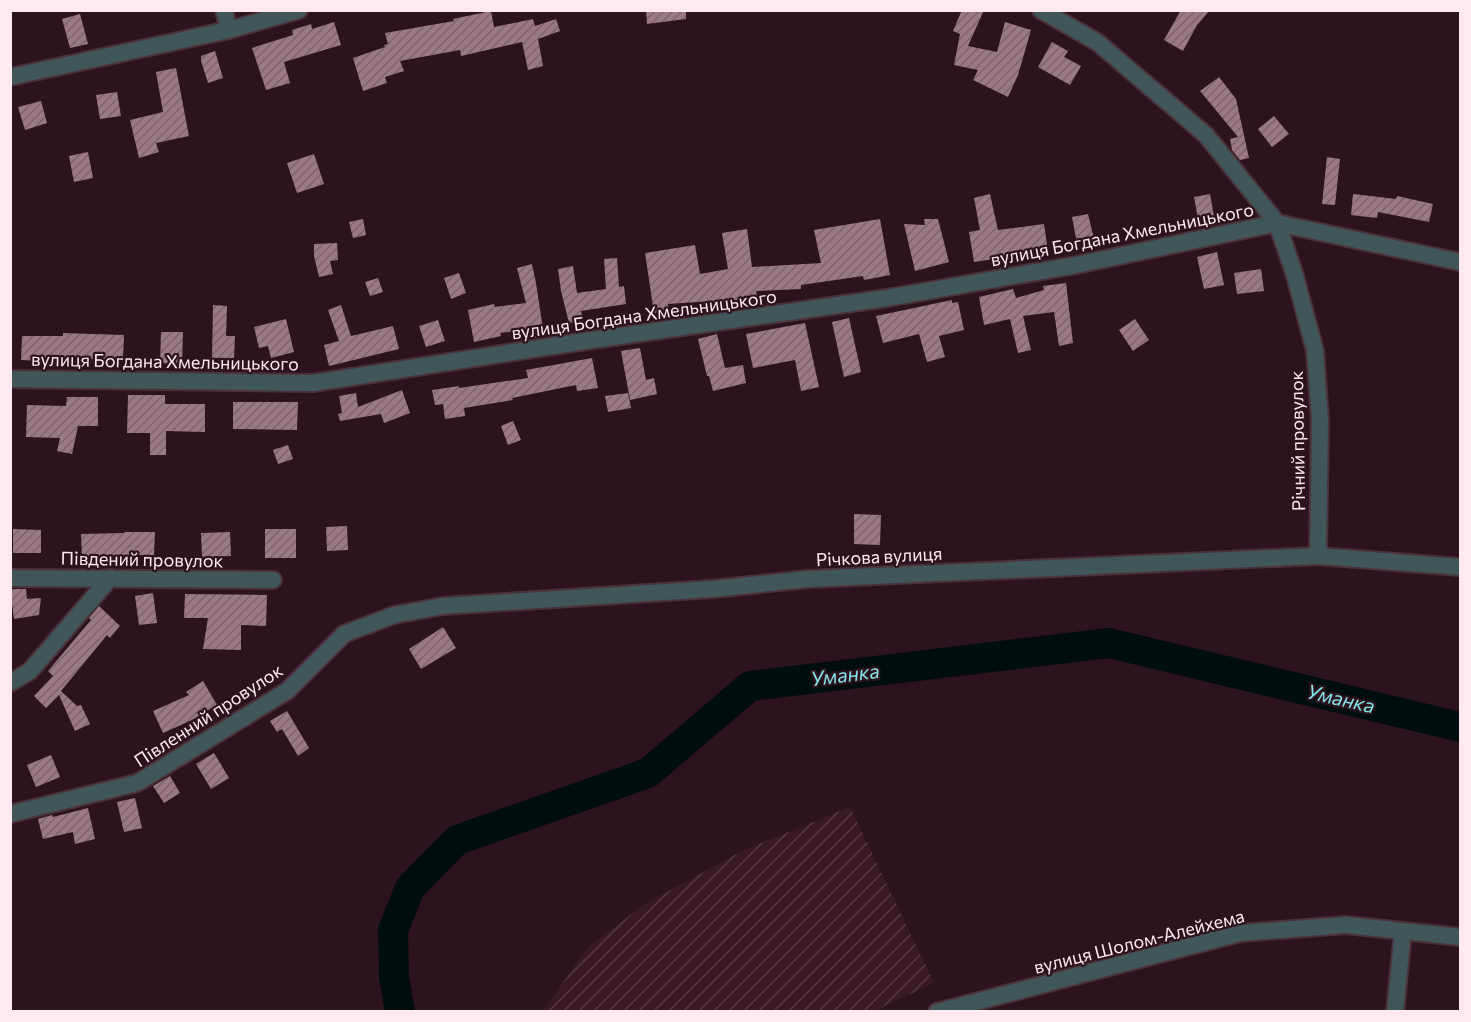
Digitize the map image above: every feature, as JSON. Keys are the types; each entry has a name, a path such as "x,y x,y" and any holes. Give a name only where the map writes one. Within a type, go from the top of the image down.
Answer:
{"street":[{"path":"224,10 229,30"},
{"path":"10,77 229,30 299,10"},
{"path":"1041,10 1097,42 1206,135 1277,223 1461,262"},
{"name":"вулиця Богдана Хмельницького","path":"10,379 314,383 887,298 1076,265 1277,223"},
{"name":"Річний провулок","path":"1277,223 1295,276 1315,351 1320,420 1318,556"},
{"name":"Річкова вулиця","path":"443,606 712,589 808,579 1318,556 1461,567"},
{"name":"Південий провулок","path":"10,578 273,580"},
{"path":"10,683 30,671 110,578"},
{"name":"Півленний провулок","path":"10,814 137,783 287,691 344,634 394,615 443,606"},
{"name":"вулиця Шолом-Алейхема","path":"937,1011 1240,933 1346,925 1461,937"},
{"path":"1395,1011 1403,930"}],"shaded area":[{"path":"850,807 934,983 874,1011 543,1011 588,947 648,902 742,851"}],"building":[{"path":"646,10 686,10 686,19 647,24"},
{"path":"962,10 984,10 968,46 997,52 1005,22 1031,30 1018,75 1008,97 973,80 978,70 954,65 960,34 953,31"},
{"path":"1181,10 1210,10 1197,25 1183,51 1164,40"},
{"path":"491,11 494,27 533,19 535,26 556,19 560,31 538,39 543,66 528,70 522,42 461,56 460,50 400,61 404,71 385,77 387,83 363,91 353,58 385,47 384,45 388,44 385,33 454,21 453,19"},
{"path":"80,14 88,44 70,48 62,19"},
{"path":"334,22 341,45 284,62 290,83 266,90 252,48 293,35 292,30 311,24 312,29"},
{"path":"1052,42 1068,51 1064,57 1081,66 1070,85 1038,67"},
{"path":"215,51 223,78 208,83 201,56"},
{"path":"176,68 189,136 156,143 159,152 139,158 130,120 163,112 156,72"},
{"path":"1219,77 1236,99 1249,158 1240,160 1232,150 1230,139 1238,137 1200,91"},
{"path":"117,92 121,116 100,119 96,95"},
{"path":"41,101 47,123 25,130 18,107"},
{"path":"1274,116 1289,134 1272,147 1258,129"},
{"path":"88,152 93,178 74,182 69,156"},
{"path":"314,154 324,184 297,193 287,163"},
{"path":"1327,157 1340,159 1335,205 1322,204"},
{"path":"990,194 998,230 1044,224 1048,251 974,262 969,232 980,230 974,198"},
{"path":"1210,194 1215,222 1199,224 1194,197"},
{"path":"1353,194 1396,199 1397,196 1433,204 1429,222 1378,212 1377,218 1351,215"},
{"path":"1088,214 1094,239 1077,243 1072,217"},
{"path":"363,219 366,235 353,238 349,222"},
{"path":"880,219 890,275 864,280 863,276 801,285 801,289 756,291 757,297 728,302 728,300 668,304 669,311 654,313 645,253 695,245 700,274 728,269 722,233 747,229 752,267 821,263 814,230"},
{"path":"924,219 938,219 949,262 915,271 904,224 925,225"},
{"path":"337,243 338,260 330,261 333,274 319,277 314,244"},
{"path":"1217,252 1224,285 1204,289 1197,257"},
{"path":"617,258 619,287 624,286 626,304 581,311 583,320 569,323 558,269 573,266 577,293 606,289 604,259"},
{"path":"532,264 544,336 534,338 532,329 500,333 501,336 474,342 468,310 494,304 495,307 526,303 517,268"},
{"path":"1261,269 1264,291 1237,294 1234,273"},
{"path":"459,273 466,293 451,299 444,278"},
{"path":"378,278 383,292 370,296 365,282"},
{"path":"1066,283 1073,343 1059,346 1054,312 1023,316 1031,350 1018,353 1010,319 984,325 979,297 1013,289 1016,298 1044,290 1043,286"},
{"path":"952,300 952,303 958,302 964,330 939,336 945,357 927,362 919,334 883,343 876,316"},
{"path":"213,305 227,306 226,336 235,336 234,358 212,358"},
{"path":"341,305 351,336 393,326 399,349 329,366 324,345 339,341 328,310"},
{"path":"849,318 861,372 844,377 832,322"},
{"path":"286,319 294,352 271,358 268,346 259,348 254,327"},
{"path":"1135,319 1149,340 1133,351 1119,330"},
{"path":"438,320 445,341 426,347 419,326"},
{"path":"805,323 819,387 801,391 795,360 753,368 746,334"},
{"path":"161,332 183,332 182,364 160,363"},
{"path":"63,333 124,335 123,360 39,358 39,361 21,360 22,336 63,336"},
{"path":"717,334 725,368 743,365 746,383 713,391 698,339"},
{"path":"640,348 646,380 654,378 657,394 630,400 621,351"},
{"path":"592,358 598,388 577,391 576,385 512,398 513,400 464,408 465,416 445,419 443,404 435,405 432,390 528,378 526,370"},
{"path":"402,390 410,413 384,423 381,414 340,421 338,414 342,413 339,396 356,393 358,407"},
{"path":"628,393 631,408 608,412 605,396"},
{"path":"128,395 165,395 165,404 205,404 205,432 166,431 166,455 150,455 150,433 127,433"},
{"path":"67,397 98,397 98,426 78,426 72,454 57,451 60,438 26,437 27,405 66,406"},
{"path":"233,402 298,402 297,430 233,429"},
{"path":"513,421 521,440 508,445 501,426"},
{"path":"288,445 293,459 278,464 273,450"},
{"path":"854,514 881,515 880,545 854,544"},
{"path":"347,526 348,550 327,551 326,527"},
{"path":"13,529 41,530 41,553 13,553"},
{"path":"265,529 296,529 296,558 265,558"},
{"path":"155,532 154,555 105,555 105,558 82,558 81,534"},
{"path":"230,532 231,556 202,557 201,533"},
{"path":"10,589 26,589 27,599 41,598 39,615 14,619"},
{"path":"153,593 157,623 139,625 135,596"},
{"path":"185,594 267,595 266,626 241,625 241,650 203,649 208,618 184,618"},
{"path":"99,606 120,626 110,638 107,635 61,691 77,706 81,705 90,724 75,731 59,695 46,708 34,696 53,676 48,671 91,620 89,618"},
{"path":"443,627 456,648 421,669 409,649"},
{"path":"203,681 217,705 192,720 163,733 153,711 189,695 186,692"},
{"path":"287,711 309,748 298,756 282,729 277,732 270,721"},
{"path":"214,753 229,778 211,789 196,764"},
{"path":"51,755 60,777 36,787 27,765"},
{"path":"170,776 180,793 164,803 153,786"},
{"path":"135,798 142,828 124,832 117,802"},
{"path":"88,808 95,839 75,844 73,832 43,839 38,819"}],"waterway":[{"name":"Уманка","path":"400,1012 394,977 393,930 410,888 457,840 648,773 750,686 1109,643 1460,727"}]}
